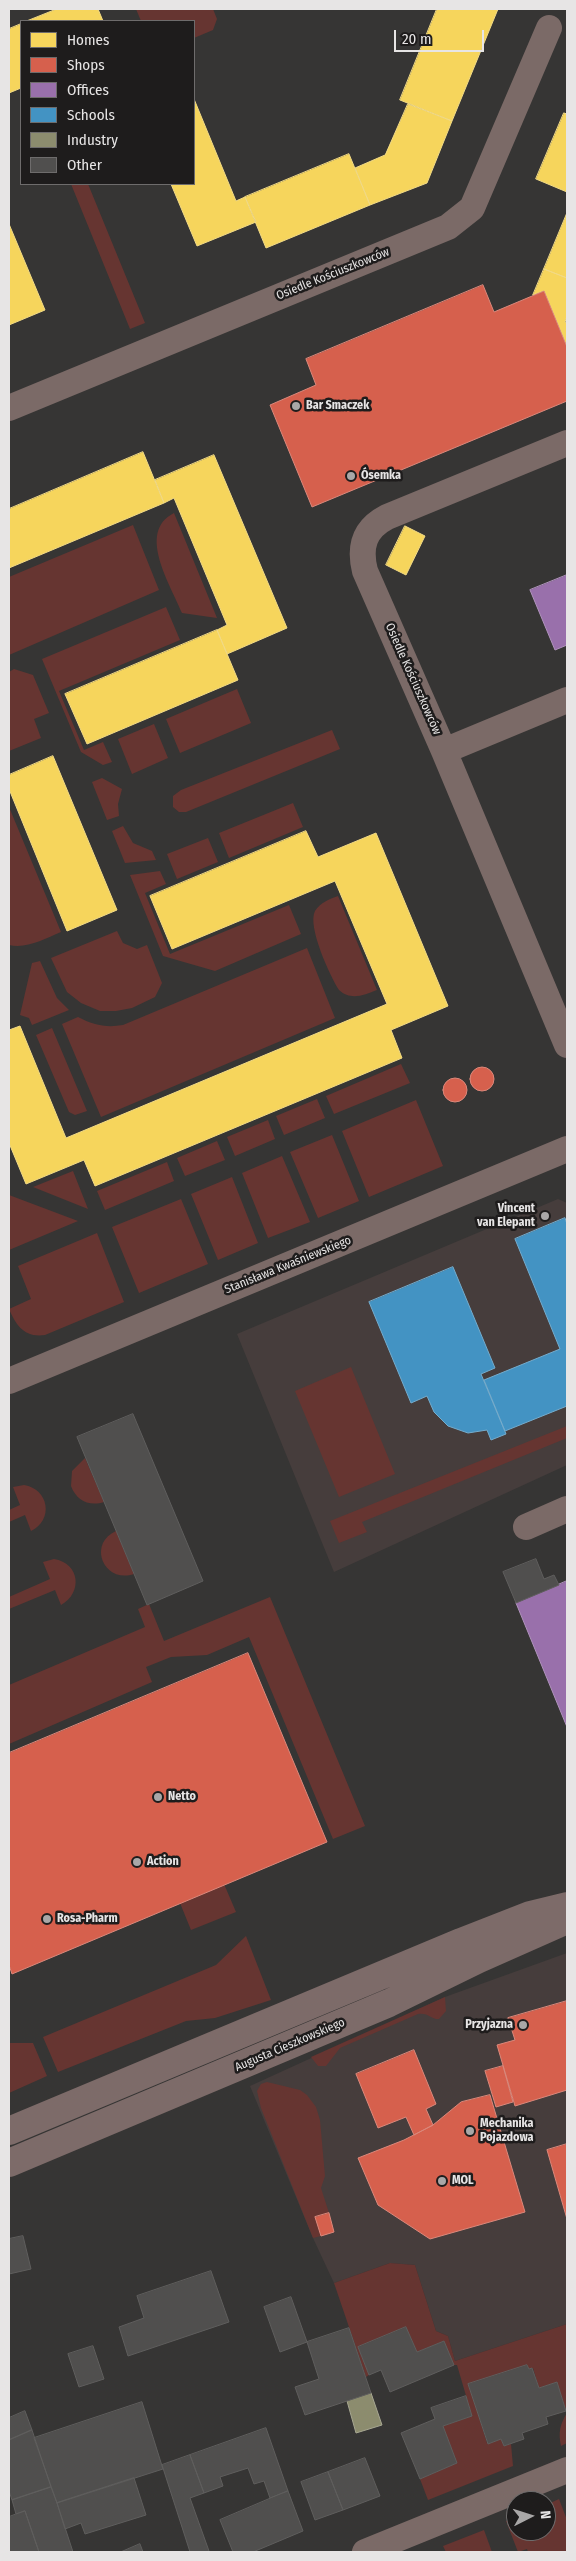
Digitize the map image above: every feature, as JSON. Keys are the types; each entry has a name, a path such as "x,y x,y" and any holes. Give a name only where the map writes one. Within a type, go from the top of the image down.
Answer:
{"street":[{"name":"Osiedle Kościuszkowców","path":"9,408 448,227 472,208 549,28"},
{"name":"Osiedle Kościuszkowców","path":"567,443 386,517 372,526 364,538 362,546 365,571 444,751 560,1005 567,1045"},
{"name":"Osiedle Kościuszkowców","path":"444,751 567,700"},
{"name":"Stanisława Kwaśniewskiego","path":"9,1380 567,1150"},
{"path":"526,1527 567,1509"},
{"path":"9,2130 469,1939 530,1915 567,1906"},
{"name":"Augusta Cieszkowskiego","path":"9,2163 389,2003 479,1959 567,1920"},
{"path":"365,2552 567,2470"}],"shaded area":[{"path":"136,9 213,9 217,19 213,30 195,38 195,20 141,20"},
{"path":"71,185 88,185 145,323 130,329"},
{"path":"174,513 217,618 182,613 165,574 157,546 158,533 163,522"},
{"path":"133,525 159,590 9,655 9,577"},
{"path":"166,607 180,640 59,691 84,750 103,742 112,762 103,765 81,752 42,659"},
{"path":"14,669 33,675 49,713 34,719 41,738 9,751 9,672"},
{"path":"237,689 251,723 180,753 166,719"},
{"path":"154,724 168,758 132,774 118,739"},
{"path":"332,730 340,749 186,812 179,812 173,807 173,796 181,790"},
{"path":"102,778 122,789 118,804 119,816 107,820 92,782"},
{"path":"293,803 303,827 229,858 219,833"},
{"path":"9,807 61,932 35,943 22,946 9,945"},
{"path":"123,826 133,843 152,851 156,860 125,863 112,831"},
{"path":"208,838 218,862 177,879 167,854"},
{"path":"160,871 166,884 145,893 170,954 289,905 301,934 215,971 163,956 130,875"},
{"path":"338,896 377,990 362,995 348,995 339,990 325,963 314,928 313,918 315,911 331,898"},
{"path":"117,931 123,943 137,949 147,945 162,983 155,997 132,1008 100,1011 81,1003 67,992 51,958"},
{"path":"307,948 335,1018 101,1117 62,1024 78,1017 100,1025 123,1025"},
{"path":"40,961 57,998 69,1010 32,1025 29,1018 20,1015 32,963"},
{"path":"52,1028 87,1111 75,1115 69,1112 36,1035"},
{"path":"401,1064 410,1083 334,1114 326,1096"},
{"path":"317,1099 325,1118 284,1135 276,1116"},
{"path":"416,1100 443,1166 369,1197 342,1131"},
{"path":"268,1120 275,1139 235,1156 227,1137"},
{"path":"332,1135 359,1201 318,1218 290,1152"},
{"path":"217,1141 225,1160 185,1176 177,1158"},
{"path":"282,1156 310,1222 268,1238 242,1173"},
{"path":"167,1162 174,1181 105,1210 97,1191"},
{"path":"73,1171 88,1209 33,1187"},
{"path":"232,1177 258,1243 218,1260 191,1194"},
{"path":"9,1195 78,1221 9,1250"},
{"path":"181,1199 208,1264 139,1293 112,1227"},
{"path":"558,1199 567,1203 567,1465 334,1572 237,1334"},
{"path":"97,1233 124,1302 45,1335 26,1332 18,1325 9,1309 31,1299 18,1266"},
{"path":"351,1367 395,1474 339,1497 295,1391"},
{"path":"567,1426 567,1438 362,1522 367,1532 339,1543 330,1521"},
{"path":"85,1458 104,1502 88,1503 80,1499 73,1491 71,1486 72,1471"},
{"path":"24,1485 39,1492 46,1505 43,1520 31,1531 25,1515 9,1522 9,1510 20,1505 13,1487"},
{"path":"116,1531 134,1574 123,1576 114,1573 107,1568 103,1561 102,1545 107,1537"},
{"path":"54,1559 69,1566 76,1579 73,1593 68,1600 61,1605 55,1590 9,1609 9,1597 50,1579 43,1562"},
{"path":"270,1597 365,1826 333,1839 249,1637 207,1655 171,1657 146,1667 152,1682 9,1744 9,1685 145,1627 138,1609 149,1604 164,1641"},
{"path":"224,1884 236,1912 191,1930 180,1903"},
{"path":"246,1936 271,2000 215,2018 186,2021 58,2072 43,2037 216,1965"},
{"path":"567,1953 567,2144 547,2151 567,2219 567,2324 455,2361 448,2336 436,2331 415,2265 390,2263 334,2283 313,2238 250,2086 445,1997"},
{"path":"445,1997 446,2011 439,2019 425,2014 418,2014 340,2048 326,2066 318,2066 311,2057"},
{"path":"9,2043 33,2043 47,2076 9,2093"},
{"path":"267,2082 300,2090 307,2095 316,2107 320,2120 325,2176 321,2188 329,2213 316,2217 321,2236 313,2238 261,2108 257,2091 261,2084"},
{"path":"390,2263 415,2265 436,2331 448,2336 455,2361 567,2324 567,2413 557,2383 539,2388 533,2368 529,2369 527,2365 469,2384 487,2443 501,2439 504,2446 511,2444 513,2466 428,2500 420,2479 457,2463 443,2426 472,2416 457,2365 454,2365 444,2341 417,2352 406,2327 358,2347 369,2375 366,2377 334,2283"},
{"path":"567,2413 567,2443 561,2446 560,2429"},
{"path":"559,2499 567,2520 567,2552 528,2552 527,2549 518,2552 514,2541 556,2541 556,2500"},
{"path":"484,2530 492,2552 446,2552 443,2546"}],"building: Homes":[{"path":"57,9 98,9 103,20 30,20"},
{"path":"437,9 498,9 452,121 400,100"},
{"path":"20,24 20,88 9,93 9,29"},
{"path":"195,101 236,201 245,197 256,222 197,246 171,185 195,185"},
{"path":"408,104 452,121 427,183 370,205 355,168 385,155"},
{"path":"564,113 567,114 567,192 536,179"},
{"path":"349,154 370,205 266,248 245,197"},
{"path":"567,213 567,278 544,269"},
{"path":"9,224 45,310 9,325"},
{"path":"544,269 567,278 567,316 565,322 567,323 567,347 544,291 533,295"},
{"path":"143,452 164,503 9,568 9,509"},
{"path":"214,455 287,628 227,654 217,630 227,625 174,498 164,503 155,480"},
{"path":"405,526 425,536 406,575 386,565"},
{"path":"217,630 238,680 87,744 65,694"},
{"path":"53,756 117,910 67,931 9,789 9,775"},
{"path":"306,831 318,857 376,833 448,1006 391,1030 402,1058 95,1186 84,1160 26,1184 9,1143 9,1030 20,1026 66,1138 387,1004 335,881 172,949 150,896"}],"building: Shops":[{"path":"483,285 494,312 544,291 567,347 567,401 312,507 270,405 316,385 306,359"},
{"path":"482,1067 491,1070 494,1079 491,1088 482,1091 473,1088 470,1079 473,1070"},
{"path":"455,1078 464,1081 467,1090 464,1099 455,1102 446,1099 443,1090 446,1081"},
{"name":"Netto","path":"248,1653 327,1842 12,1974 9,1965 9,1753"},
{"path":"567,2001 567,2090 515,2106 497,2045 515,2040 508,2018"},
{"path":"414,2050 436,2104 426,2109 433,2125 414,2135 406,2117 378,2128 356,2074"},
{"path":"503,2066 513,2102 496,2107 485,2071"},
{"name":"MOL","path":"490,2095 525,2212 430,2239 378,2205 358,2158 404,2140 433,2125 461,2102"},
{"path":"567,2144 567,2219 547,2150"},
{"path":"329,2213 334,2232 321,2236 315,2217"}],"building: Offices":[{"path":"567,575 567,645 555,650 530,590"},
{"path":"567,1581 567,1727 516,1603"}],"building: Schools":[{"path":"565,1218 567,1224 567,1406 505,1431 484,1380 560,1349 515,1239"},
{"path":"453,1267 495,1368 481,1374 506,1434 491,1440 487,1430 468,1433 448,1426 434,1412 427,1396 411,1403 369,1302"}],"building: Industry":[{"path":"371,2393 382,2425 356,2433 347,2401"}],"building: Other":[{"path":"133,1414 203,1581 147,1605 77,1437"},
{"path":"536,1559 544,1579 554,1575 559,1585 516,1603 503,1572"},
{"path":"23,2236 31,2269 9,2274 9,2239"},
{"path":"211,2271 229,2322 128,2356 119,2327 144,2318 137,2296"},
{"path":"291,2297 307,2342 280,2352 264,2307"},
{"path":"406,2327 417,2352 444,2341 454,2365 390,2392 381,2370 369,2375 358,2347"},
{"path":"349,2328 371,2393 305,2415 295,2387 319,2379 307,2342"},
{"path":"93,2346 104,2379 79,2387 68,2354"},
{"path":"527,2365 529,2369 532,2368 539,2388 557,2382 566,2411 546,2417 548,2424 522,2433 524,2439 504,2446 501,2439 488,2444 468,2384"},
{"path":"466,2396 472,2416 443,2426 457,2463 420,2479 401,2433 435,2419 431,2408"},
{"path":"142,2402 163,2469 57,2503 34,2438"},
{"path":"25,2411 32,2430 9,2440 9,2418"},
{"path":"266,2428 288,2491 270,2498 264,2481 254,2484 248,2468 220,2477 223,2486 204,2493 190,2455"},
{"path":"32,2430 51,2487 12,2500 9,2491 9,2440"},
{"path":"190,2455 204,2493 190,2498 209,2551 205,2552 190,2552 162,2465"},
{"path":"365,2458 380,2496 343,2510 328,2472"},
{"path":"328,2472 343,2510 315,2520 301,2482"},
{"path":"134,2478 146,2515 85,2534 81,2523 65,2529 57,2503"},
{"path":"51,2487 73,2552 39,2552 25,2511 16,2514 12,2500"},
{"path":"288,2491 303,2531 253,2552 233,2552 220,2520"},
{"path":"25,2511 39,2552 9,2552 9,2517"},
{"path":"140,2544 143,2552 121,2552"}],"place":[{"name":"Bar Smaczek","path":"296,406"},
{"name":"Ósemka","path":"351,476"},
{"name":"Vincent van Elepant","path":"545,1216"},
{"name":"Netto","path":"158,1797"},
{"name":"Action","path":"137,1862"},
{"name":"Rosa-Pharm","path":"47,1919"},
{"name":"Przyjazna","path":"523,2025"},
{"name":"Mechanika Pojazdowa","path":"470,2131"},
{"name":"MOL","path":"442,2181"}]}
